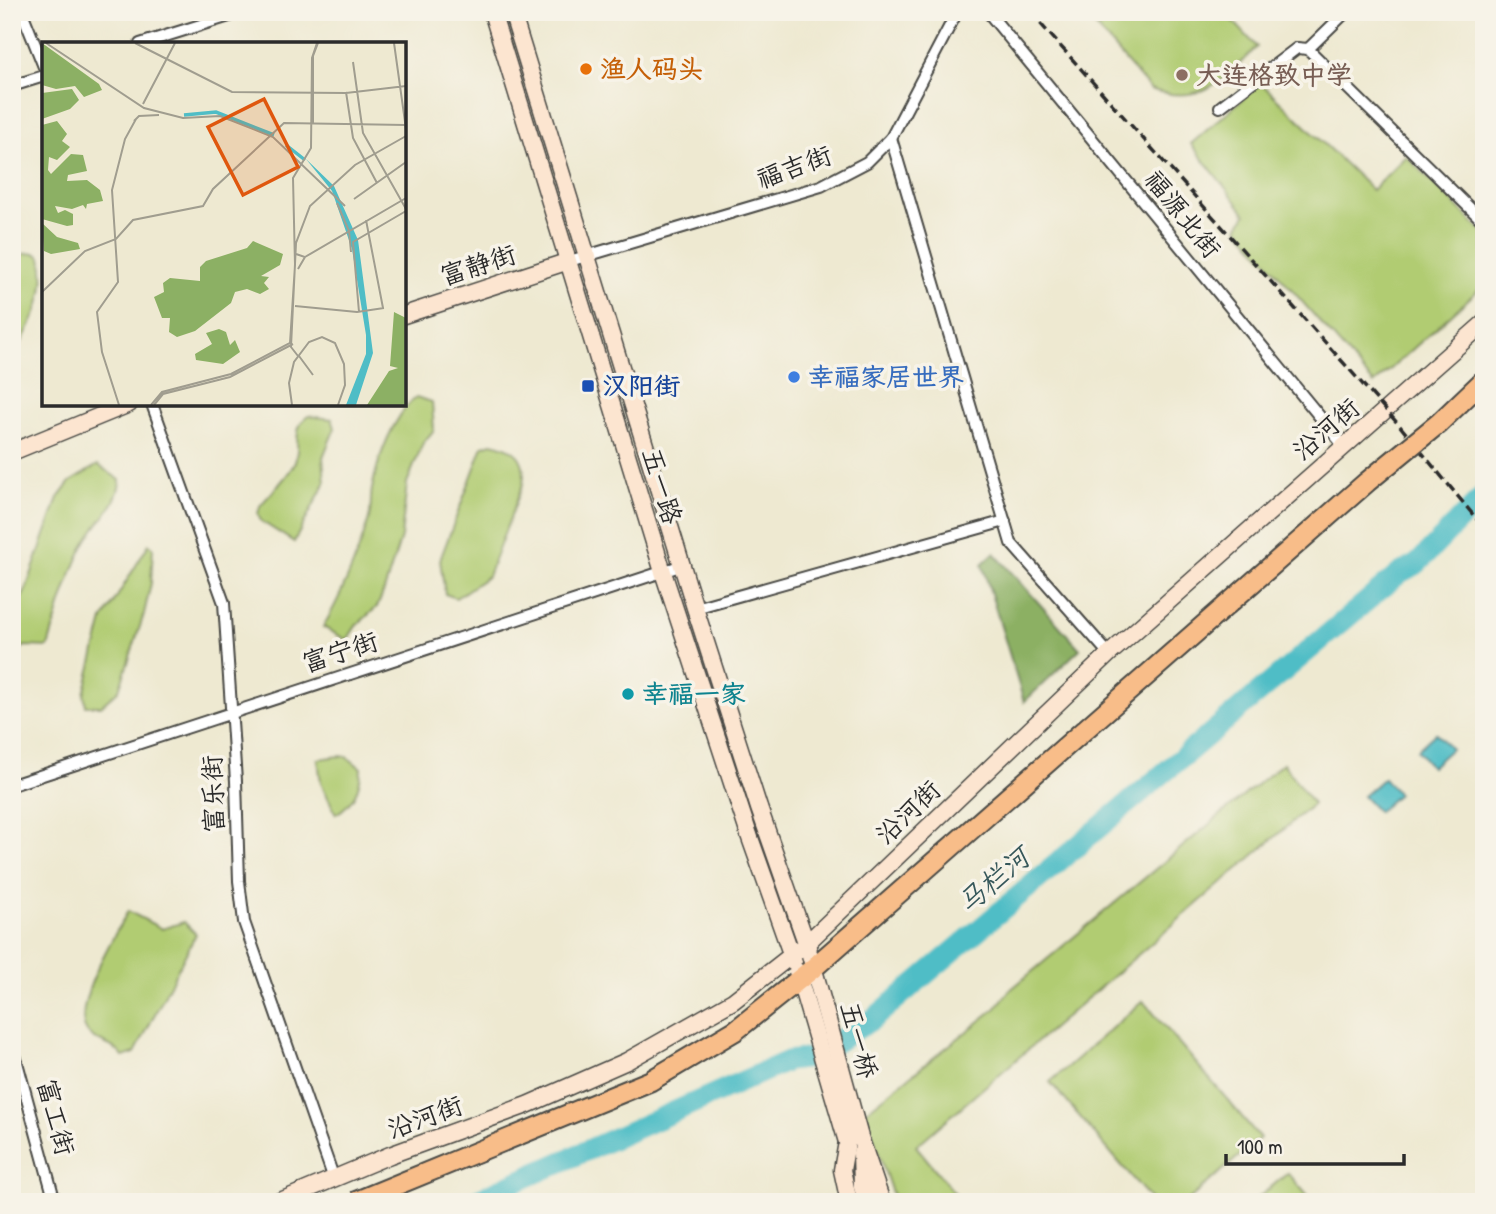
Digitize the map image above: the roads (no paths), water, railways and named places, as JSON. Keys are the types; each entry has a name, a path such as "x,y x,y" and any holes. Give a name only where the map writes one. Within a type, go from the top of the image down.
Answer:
{"highway":[{"path":"355,1202 650,1081 736,1030 811,970 1367,482 1439,423 1484,380"},
{"path":"388,1202 654,1090 741,1039 818,978 1484,394"}],"main road":[{"name":"五一路","path":"492,12 566,262 663,572 749,835 797,971"},
{"name":"五一路","path":"512,12 695,608 759,808 808,949"},
{"name":"富静街","path":"406,314 566,262"},
{"name":"沿河街","path":"278,1202 527,1105 627,1061 733,1001 792,954 808,949 1109,654 1484,323"},
{"path":"12,452 124,406"},
{"name":"五一桥","path":"808,949 853,1140"},
{"name":"五一桥","path":"797,971 853,1140"},
{"path":"853,1140 864,1194"},
{"path":"849,1202 842,1170 853,1140"},
{"path":"853,1140 882,1202"}],"street":[{"path":"22,12 42,63"},
{"path":"146,42 242,12"},
{"name":"福吉街","path":"566,262 821,186 867,162 891,138 957,12"},
{"name":"福源北街","path":"988,12 1343,445"},
{"path":"1308,49 1346,12"},
{"path":"1220,107 1297,48 1308,49 1484,222"},
{"path":"12,86 42,77"},
{"path":"891,138 1011,543 1109,654"},
{"name":"富乐街","path":"153,406 224,603 239,881 244,922 334,1179"},
{"path":"695,608 1005,521"},
{"name":"富宁街","path":"12,785 683,565"},
{"name":"富工街","path":"12,1044 55,1202"},
{"path":"12,1077 18,1063"}],"water":[{"path":"1436,733 1451,749 1431,767 1417,750"},
{"path":"1384,778 1398,794 1378,812 1363,796"}],"waterway":[{"name":"马栏河","path":"471,1202 788,1061 811,1058 873,1019 1400,573 1417,564 1484,495"}],"railway":[{"path":"1030,12 1400,426 1484,528"}],"place":[{"name":"渔人码头","path":"586,69"},
{"name":"大连格致中学","path":"1182,75"},
{"name":"幸福家居世界","path":"794,377"},
{"name":"汉阳街","path":"588,386"},
{"name":"幸福一家","path":"628,694"}]}
